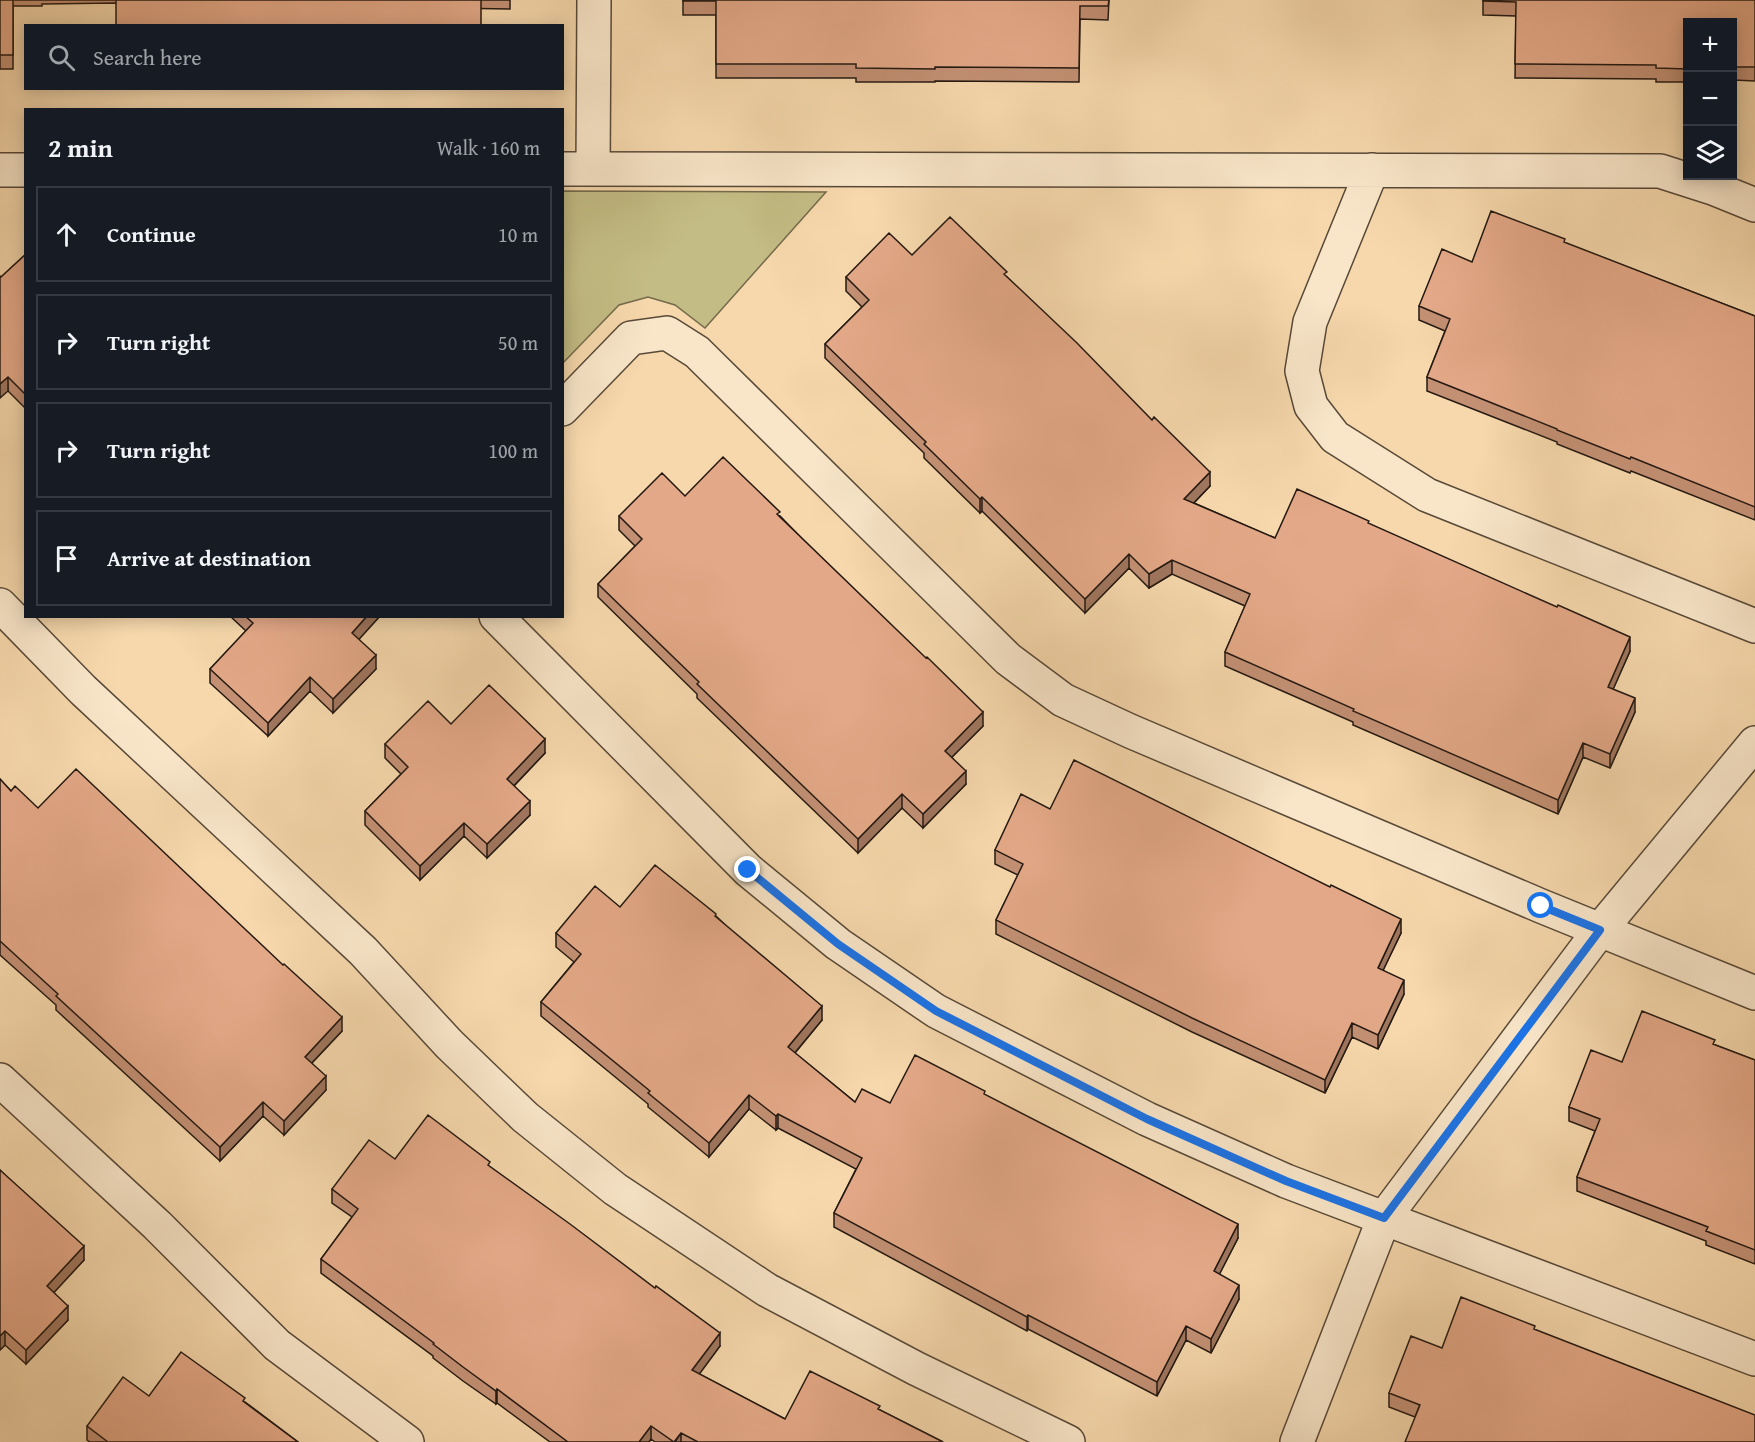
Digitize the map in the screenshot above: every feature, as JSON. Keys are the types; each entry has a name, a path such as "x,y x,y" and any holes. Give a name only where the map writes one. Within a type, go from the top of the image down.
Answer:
{"street":[{"path":"594,0 578,169 1660,171 1713,188 1755,205"},
{"path":"0,170 24,170"},
{"path":"1372,170 1310,322 1302,371 1311,406 1335,437 1427,495 1755,626"},
{"path":"564,407 631,338 667,333 697,352 1008,659 1063,700 1130,731 1600,930 1755,993"},
{"path":"0,605 82,690 363,951 448,1044 517,1109 615,1189 767,1290 917,1369 1068,1442"},
{"path":"498,618 748,870 838,944 936,1011 1147,1119 1286,1181 1755,1359"},
{"path":"1297,1442 1384,1218 1600,930 1755,743"},
{"path":"0,1080 158,1225 277,1345 407,1442"}],"shaded area":[{"path":"564,191 826,192 705,328 675,305 648,297 619,305 564,362"}],"building":[{"path":"0,0 13,0 13,55 0,55"},
{"path":"116,0 481,0 481,24 116,24"},
{"path":"683,0 1109,0 1108,6 1080,6 1079,68 935,67 935,69 856,68 856,64 716,64 716,1"},
{"path":"1755,0 1755,67 1737,67 1737,18 1683,18 1683,69 1656,68 1656,65 1515,64 1516,2 1483,1"},
{"path":"1491,211 1565,239 1564,242 1755,316 1755,507 1427,377 1450,319 1419,306 1442,249 1472,262"},
{"path":"950,217 1007,272 1004,274 1077,343 1152,420 1154,417 1210,472 1184,499 1275,538 1297,489 1557,607 1558,605 1630,637 1608,687 1635,698 1610,754 1583,743 1558,800 1353,711 1354,709 1225,652 1250,594 1172,560 1149,574 1129,554 1085,599 982,497 980,499 924,444 926,442 825,344 869,300 846,277 889,233 912,255"},
{"path":"24,256 24,393 8,377 0,384 1,277"},
{"path":"723,457 780,512 777,514 983,712 945,751 966,771 923,814 902,794 858,839 697,684 699,682 598,584 642,539 619,516 662,473 685,496"},
{"path":"247,618 365,618 352,633 376,655 333,699 310,677 268,723 210,669 253,623"},
{"path":"489,685 545,739 507,779 530,801 487,844 464,823 420,866 365,811 408,767 385,744 428,701 451,724"},
{"path":"1074,760 1330,887 1331,885 1401,919 1378,968 1404,980 1378,1035 1352,1023 1325,1080 1192,1018 996,920 1023,864 995,850 1021,794 1050,809"},
{"path":"76,769 283,965 342,1017 305,1057 326,1076 284,1121 263,1102 220,1147 56,996 58,994 0,941 0,779 11,791 15,786 38,808"},
{"path":"655,865 716,914 715,916 822,1006 788,1047 855,1102 862,1089 890,1103 915,1055 985,1091 984,1094 1238,1224 1214,1271 1239,1285 1211,1339 1186,1326 1157,1382 1028,1315 1027,1317 834,1213 862,1158 778,1114 776,1116 749,1095 709,1143 648,1093 650,1091 541,1002 581,954 556,933 595,886 620,907"},
{"path":"1642,1011 1715,1040 1713,1044 1755,1060 1755,1250 1706,1231 1708,1227 1577,1177 1600,1119 1569,1107 1591,1050 1622,1062"},
{"path":"428,1115 490,1162 488,1165 720,1333 692,1370 785,1419 810,1371 880,1406 878,1409 943,1442 698,1442 681,1433 674,1442 651,1426 639,1442 568,1442 497,1389 496,1391 463,1367 321,1259 358,1209 332,1189 369,1140 395,1159"},
{"path":"0,1170 84,1246 47,1286 68,1306 26,1350 5,1331 0,1336"},
{"path":"1461,1297 1535,1326 1534,1329 1755,1415 1755,1442 1405,1442 1420,1405 1389,1393 1411,1336 1442,1348"},
{"path":"181,1352 245,1398 243,1401 298,1442 108,1442 87,1426 123,1377 149,1396"}],"route":[{"path":"748,870 838,944 936,1011 1147,1119 1286,1181 1384,1218 1600,930 1541,906"}]}
